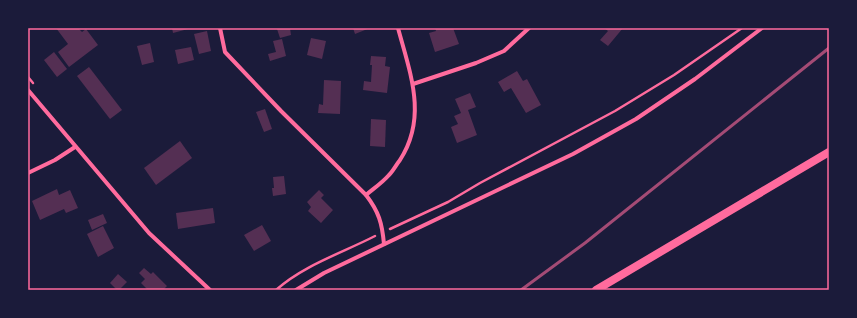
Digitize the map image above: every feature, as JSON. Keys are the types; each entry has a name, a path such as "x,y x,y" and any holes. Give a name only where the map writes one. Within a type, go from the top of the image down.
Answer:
{"main road":[{"path":"596,290 829,152"}],"street":[{"path":"220,28 225,52 281,112 366,195 381,222 384,244"},
{"path":"366,195 390,175 407,150 413,133 416,109 413,84 398,28"},
{"path":"413,84 476,63 504,50 529,28"},
{"path":"296,290 324,272 573,154 636,119 695,79 762,28"},
{"path":"28,90 149,233 210,290"},
{"path":"28,173 55,160 75,147"}],"path":[{"path":"276,290 301,273 337,253 448,202 480,183 621,108 674,75 742,28"},
{"path":"28,77 38,88"}],"building":[{"path":"56,28 78,28 82,32 86,29 98,45 69,67 58,52 68,44"},
{"path":"172,28 188,28 188,29 173,33"},
{"path":"290,28 291,35 280,38 277,29"},
{"path":"353,28 370,28 355,34"},
{"path":"435,28 453,28 459,44 435,52 429,33 436,31"},
{"path":"604,28 623,28 608,46 600,40 608,31"},
{"path":"207,31 211,51 199,54 194,34"},
{"path":"311,38 326,41 322,59 307,55"},
{"path":"282,39 286,56 270,61 268,54 276,52 273,41"},
{"path":"150,43 154,62 142,65 137,46"},
{"path":"191,47 194,60 178,64 175,50"},
{"path":"54,52 67,69 57,77 44,60"},
{"path":"371,56 386,57 385,66 390,67 387,93 363,90 364,81 371,82"},
{"path":"89,67 122,110 110,119 77,76"},
{"path":"517,71 523,81 527,79 541,105 526,113 511,88 504,92 498,82"},
{"path":"324,80 341,81 340,114 318,113 319,104 323,105"},
{"path":"470,93 476,107 468,110 477,135 457,143 451,127 458,124 454,116 461,113 455,99"},
{"path":"265,109 272,129 264,132 256,112"},
{"path":"371,119 386,120 385,147 370,146"},
{"path":"180,141 192,158 156,185 144,168"},
{"path":"284,176 286,194 273,196 273,177"},
{"path":"57,189 59,195 70,190 78,208 66,213 64,209 40,220 32,201"},
{"path":"319,190 324,195 321,198 333,210 321,223 308,211 311,207 307,202"},
{"path":"213,208 215,223 178,229 176,213"},
{"path":"103,214 107,223 92,230 88,220"},
{"path":"262,225 271,241 254,251 244,235"},
{"path":"103,226 114,248 98,257 87,234"},
{"path":"144,268 151,274 153,272 167,286 163,290 148,290 141,283 145,279 139,273"},
{"path":"118,274 127,282 119,290 117,290 110,283"}],"railway":[{"path":"521,290 585,243 829,48"}]}
